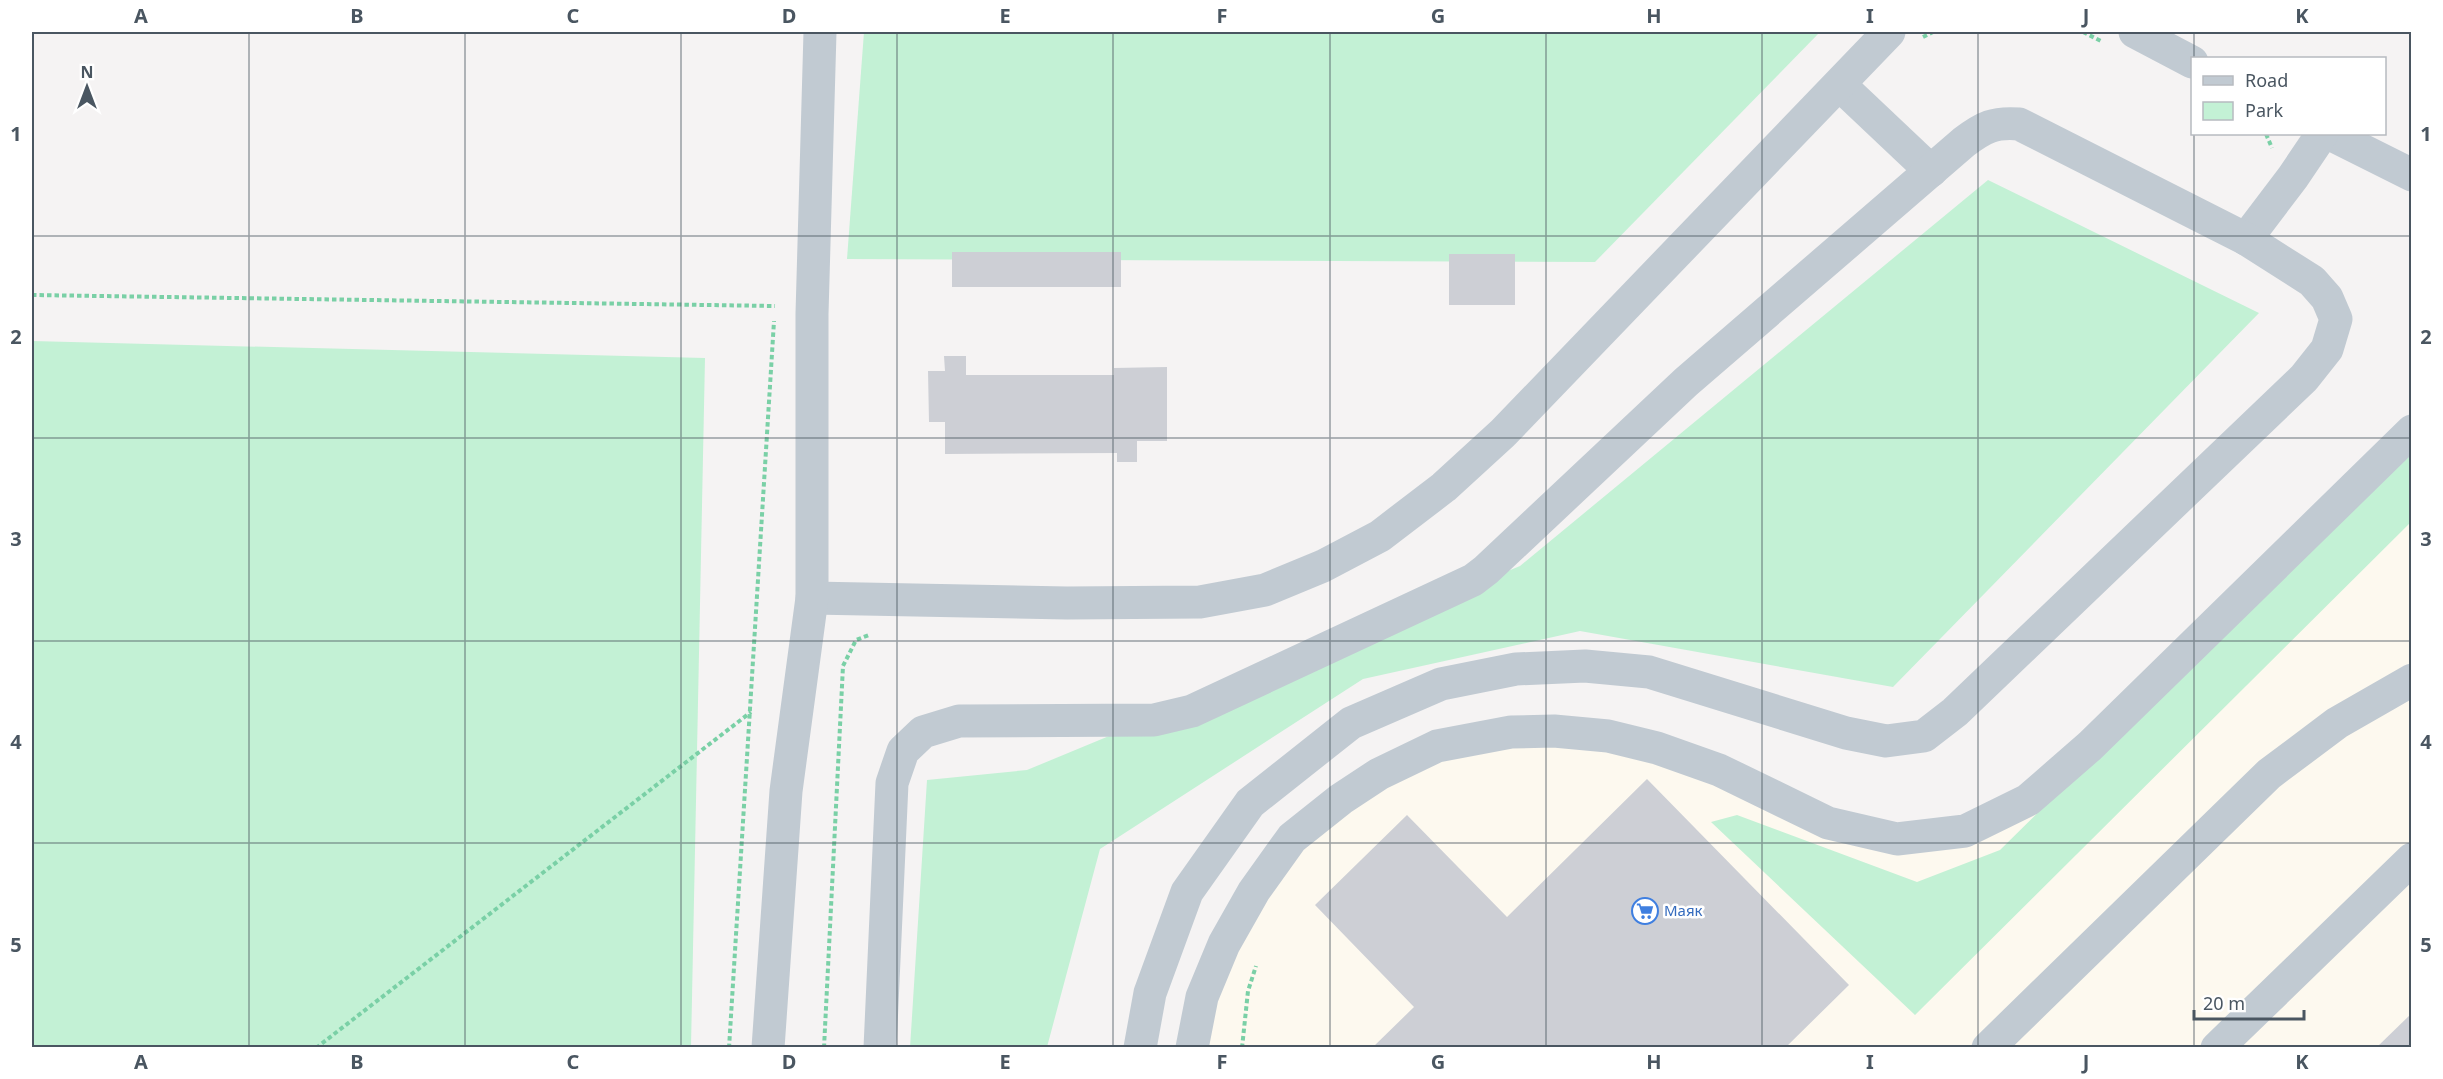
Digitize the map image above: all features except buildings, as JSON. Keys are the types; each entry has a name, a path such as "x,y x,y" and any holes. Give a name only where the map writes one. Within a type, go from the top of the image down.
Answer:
{"street":[{"path":"768,1047 786,791 812,598 812,314 820,32"},
{"path":"812,598 1067,603 1200,602 1265,590 1323,566 1380,536 1452,480 1503,433 1889,32"},
{"path":"2135,32 2191,61"},
{"path":"1840,85 1931,171"},
{"path":"880,1047 892,783 903,751 923,732 959,722 1154,720 1192,711 1473,580 1686,382 1983,129 2000,122 2019,124 2246,239 2312,281 2327,298 2336,319 2327,349 2304,378 1955,712 1924,736 1886,741 1846,733 1649,672 1586,666 1516,669 1442,684 1351,723 1250,803 1187,892 1150,993 1140,1047"},
{"path":"2246,239 2321,135"},
{"path":"2332,135 2412,175"},
{"path":"1192,1047 1202,997 1224,944 1254,891 1292,838 1341,799 1379,774 1437,746 1510,732 1554,731 1608,736 1658,748 1719,770 1828,823 1897,838 1965,831 2028,800 2090,746 2412,431"},
{"path":"1988,1047 2269,774 2337,723 2412,680"},
{"path":"2217,1047 2412,859"}],"path":[{"path":"2266,135 2268,143"},
{"path":"729,1047 775,294"},
{"path":"32,295 775,306"},
{"path":"316,1047 751,712"},
{"path":"1242,1047 1248,991 1258,960"}],"shaded area":[{"path":"2411,416 2411,1047 1202,1048 1224,944 1341,799 1467,740 1608,736 1897,839 2028,800"}],"green space":[{"path":"864,32 1820,32 1595,262 847,259"},
{"path":"1988,180 2259,313 1893,687 1580,631 1363,679 1100,849 1047,1047 910,1048 927,780 1027,770 1520,566"},
{"path":"32,341 705,358 691,1047 32,1047"},
{"path":"2411,445 2411,522 1915,1015 1711,822 1737,815 1917,882 2000,850"}],"place":[{"name":"Маяк","path":"1645,911"}]}
